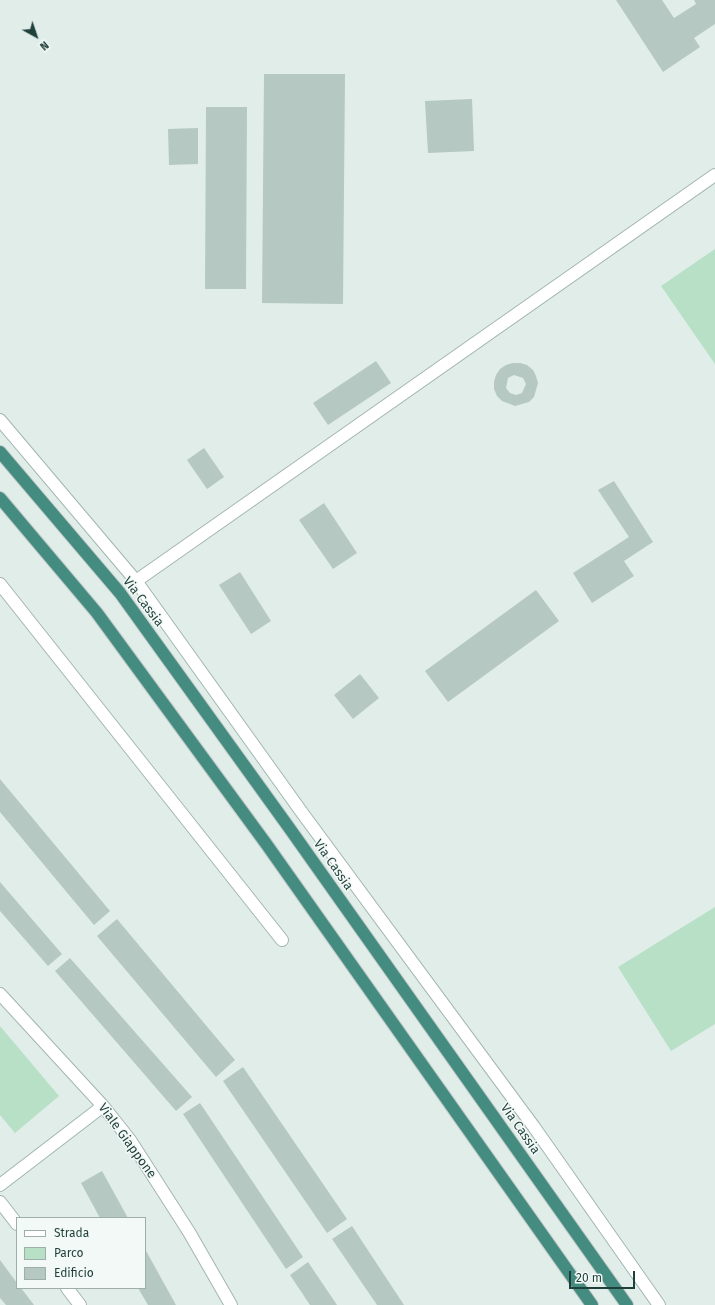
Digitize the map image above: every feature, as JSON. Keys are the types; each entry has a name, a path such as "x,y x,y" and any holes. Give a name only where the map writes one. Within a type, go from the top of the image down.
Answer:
{"highway":[{"name":"Via Cassia","path":"0,452 120,592 290,829 627,1305"},
{"path":"0,498 97,613 262,838 592,1305"}],"street":[{"path":"136,581 715,175"},
{"path":"0,420 136,581 303,814 534,1127 660,1305"},
{"path":"0,584 282,940"},
{"name":"Viale Giappone","path":"0,994 103,1106 130,1140 189,1232 231,1305"},
{"path":"0,1185 103,1106"},
{"path":"0,1202 16,1223"},
{"path":"68,1289 80,1305"}],"green space":[{"path":"715,249 715,364 661,286"},
{"path":"715,907 715,1024 671,1051 618,967"},
{"path":"0,1026 59,1096 15,1133 0,1115"}],"building":[{"path":"616,0 662,0 674,18 696,4 694,0 715,0 715,24 694,38 700,47 663,72"},
{"path":"264,74 345,74 343,304 262,303"},
{"path":"472,99 474,151 428,153 425,101"},
{"path":"206,107 247,107 246,289 205,289"},
{"path":"198,128 198,164 169,165 168,129"},
{"path":"376,361 391,383 328,425 313,403"},
{"path":"520,363 527,365 533,370 538,383 534,397 529,402 515,406 502,401 497,396 494,389 496,375 500,369 506,365","holes":["514,375 523,378 526,384 522,393 516,395 510,393 506,388 508,378"]},
{"path":"204,448 224,477 207,489 187,460"},
{"path":"614,481 653,542 624,561 634,576 592,603 573,573 629,537 598,490"},
{"path":"324,503 357,553 333,569 299,520"},
{"path":"240,572 271,621 251,634 219,585"},
{"path":"536,590 559,621 448,702 425,671"},
{"path":"360,674 379,698 353,719 334,695"},
{"path":"0,779 110,911 94,925 0,812"},
{"path":"0,882 62,954 48,966 0,911"},
{"path":"117,919 235,1060 216,1077 97,936"},
{"path":"70,958 192,1097 176,1111 55,971"},
{"path":"243,1067 347,1219 327,1233 223,1081"},
{"path":"200,1103 303,1257 286,1269 183,1114"},
{"path":"102,1171 127,1217 99,1217 81,1183"},
{"path":"352,1226 404,1305 377,1305 332,1239"},
{"path":"146,1251 176,1305 148,1305 139,1289 146,1289"},
{"path":"0,1260 16,1282 16,1289 22,1289 34,1305 6,1305 0,1298"},
{"path":"308,1262 337,1305 310,1305 290,1275"}]}
